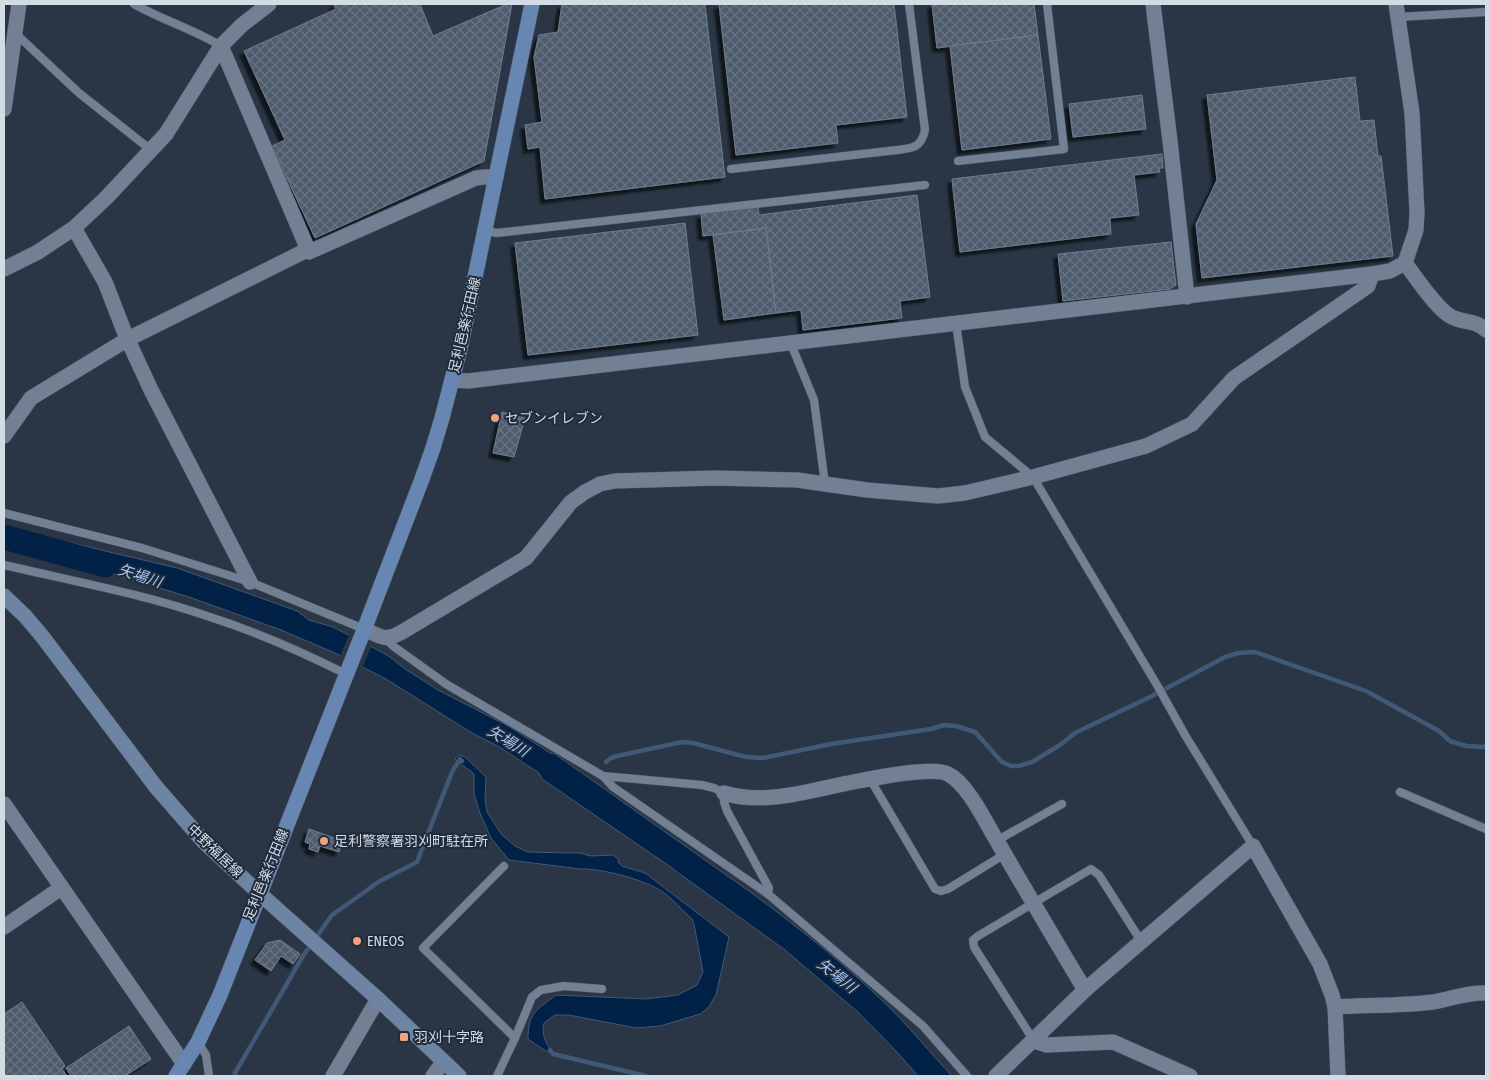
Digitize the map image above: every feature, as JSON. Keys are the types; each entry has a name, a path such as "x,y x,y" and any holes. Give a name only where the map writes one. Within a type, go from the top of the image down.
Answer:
{"main road":[{"name":"足利邑楽行田線","path":"180,1070 198,1042 220,995 422,479 452,380 532,4"},
{"name":"中野福居線","path":"4,596 42,636 156,787 204,842 378,998 459,1076"}],"street":[{"path":"4,109 19,4"},
{"path":"4,269 38,252 74,228 118,186 166,134 221,46 242,24 268,4"},
{"path":"1153,4 1187,297"},
{"path":"452,380 468,382 1187,297 1390,271 1405,263 1416,230 1417,213 1412,113 1397,11"},
{"path":"221,46 307,250"},
{"path":"4,436 31,398 128,339 307,250 308,252 476,178 496,177"},
{"path":"74,228 105,282 151,390 250,582"},
{"path":"1405,263 1441,309 1453,318 1476,323 1485,328"},
{"path":"363,632 386,639 398,634 526,558 571,502 600,484 615,481 715,478 797,480 867,490 938,496 965,493 1033,477 1146,446 1192,424 1234,378 1368,286 1372,274"},
{"path":"724,793 743,798 774,797 927,770 948,774 968,793 980,811 996,841 1086,989"},
{"path":"4,804 62,888 180,1070"},
{"path":"996,1076 1086,989 1253,846 1320,964 1335,1007 1338,1076"},
{"path":"4,927 62,888"},
{"path":"1335,1007 1418,1004 1465,994 1486,993"},
{"path":"333,1076 378,998"},
{"path":"1034,1041 1047,1045 1113,1042 1190,1076"},
{"path":"433,1076 443,1062"}],"lane":[{"path":"134,4 153,15 203,35 221,46"},
{"path":"731,169 902,149 917,145 922,140 925,130 910,4"},
{"path":"958,161 1064,148 1047,4"},
{"path":"1397,11 1486,12"},
{"path":"14,33 79,93 151,150"},
{"path":"484,230 496,233 925,185"},
{"path":"956,324 965,387 985,437 1033,477 1253,846"},
{"path":"791,344 814,400 825,484"},
{"path":"4,513 142,548 250,582 363,632"},
{"path":"4,566 143,598 209,616 347,672"},
{"path":"386,639 446,684 603,776 613,787 768,894 923,1026 967,1076"},
{"path":"603,776 702,785 724,793 727,811 769,888 768,894"},
{"path":"870,779 936,889 941,891 948,889 1004,854"},
{"path":"1400,792 1486,829"},
{"path":"996,841 1062,804"},
{"path":"504,866 423,948 515,1038"},
{"path":"1034,1041 974,947 973,940 1091,868 1099,875 1141,941"},
{"path":"497,1076 532,997 541,990 564,986 602,988"},
{"path":"198,1042 206,1055 209,1076"}],"water":[{"path":"67,542 177,568 297,611 309,620 333,627 376,649 438,690 510,727 550,753 555,754 753,894 845,966 903,1022 952,1076 918,1076 859,1013 785,950 662,861 542,779 539,773 498,746 472,733 386,679 335,653 281,630 189,597 75,562"},
{"path":"459,755 465,757 486,777 485,799 487,812 502,835 515,846 528,852 580,853 591,856 613,855 622,866 645,873 729,937 716,995 708,1008 700,1014 660,1026 636,1028 569,1015 555,1015 544,1023 543,1028 545,1039 553,1054 528,1039 528,1030 535,1012 556,995 646,999 678,995 697,985 703,972 694,924 692,919 667,895 635,879 599,870 509,860 491,838 474,794 474,774 455,759"}],"pier":[{"path":"350,633 372,644 362,669 339,658"}],"building":[{"path":"334,4 420,4 433,36 507,4 512,4 484,161 315,238 272,146 285,140 244,51 336,9"},
{"path":"562,4 705,4 725,177 545,199 540,147 528,149 525,125 542,122 534,57 539,35 558,32"},
{"path":"719,4 894,4 907,117 836,125 838,143 736,155"},
{"path":"932,4 1034,4 1038,35 937,48"},
{"path":"1038,35 1051,139 962,150 950,46"},
{"path":"1355,77 1360,121 1374,120 1378,156 1381,156 1393,256 1202,278 1196,224 1217,180 1207,95"},
{"path":"1142,95 1146,129 1073,137 1069,104"},
{"path":"1162,154 1163,168 1159,168 1160,172 1134,175 1139,215 1110,218 1111,234 960,252 952,179"},
{"path":"917,195 930,297 900,301 902,318 803,330 801,310 776,313 766,228 703,236 701,214 758,207 759,215"},
{"path":"685,223 698,335 528,355 515,243"},
{"path":"766,228 776,313 724,320 713,235"},
{"path":"1171,242 1176,285 1170,289 1063,301 1058,254"},
{"path":"502,412 525,418 514,457 493,453"},
{"name":"足利警察署羽刈町駐在所","path":"309,829 343,841 339,852 320,846 318,852 309,849 310,844 305,842"},
{"path":"280,940 300,954 293,964 281,956 271,971 255,960 267,943"},
{"path":"22,1002 65,1066 62,1069 67,1076 4,1076 4,1014"},
{"path":"129,1026 151,1059 125,1076 71,1076 66,1068"}],"waterway":[{"name":"矢場川","path":"4,537 105,565"},
{"path":"606,762 617,756 682,742 693,743 746,757 763,758 831,744 931,729 944,725 956,726 975,732 1002,762 1011,766 1019,766 1032,762 1060,745 1075,733 1152,696 1225,657 1238,653 1255,652 1366,691 1439,731 1450,741 1466,746 1486,746"},
{"path":"235,1076 303,956 332,915 380,881 417,862 452,772 460,759 462,761"},
{"path":"550,1050 553,1054 646,1076"}],"place":[{"name":"セブンイレブン","path":"495,418"},
{"name":"足利警察署羽刈町駐在所","path":"324,841"},
{"name":"ENEOS","path":"357,941"},
{"name":"羽刈十字路","path":"404,1037"}]}
